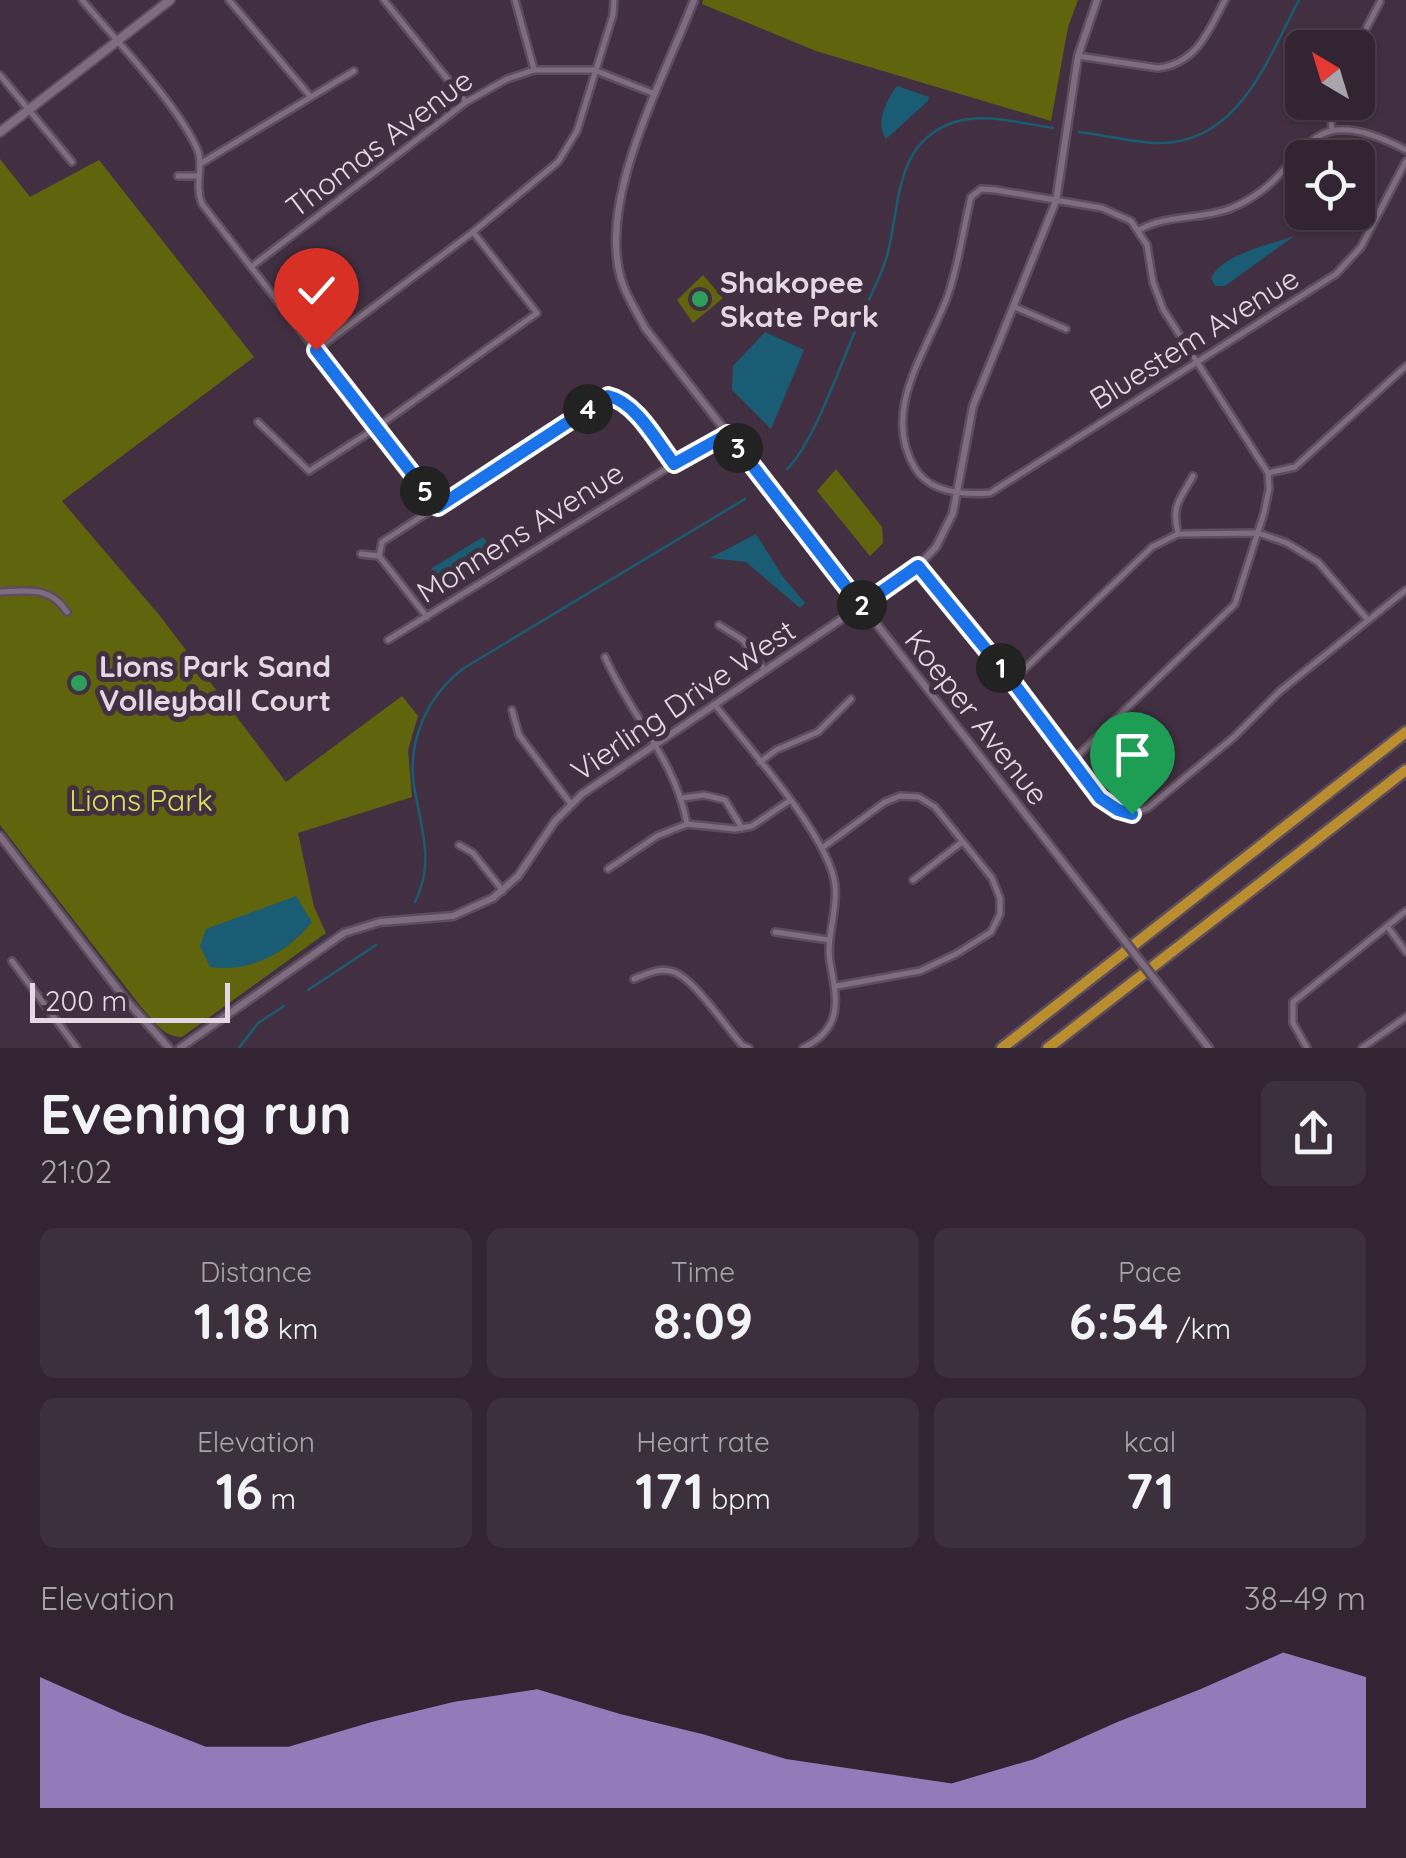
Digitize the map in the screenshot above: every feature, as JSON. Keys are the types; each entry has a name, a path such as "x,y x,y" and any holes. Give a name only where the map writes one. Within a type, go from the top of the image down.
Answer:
{"highway":[{"path":"1002,1048 1406,732"},
{"path":"1048,1048 1406,770"}],"main road":[{"path":"0,132 170,0"}],"street":[{"path":"82,0 174,112 198,152 196,191 202,204 438,507"},
{"path":"230,0 310,96"},
{"path":"384,0 466,102"},
{"path":"516,0 534,70"},
{"path":"316,350 473,232 558,162 577,131 614,14 614,0"},
{"name":"Koeper Avenue","path":"694,0 625,175 616,219 620,278 644,328 1209,1048"},
{"name":"Vierling Drive West","path":"180,1048 344,933 370,924 453,916 480,906 503,891 571,804 918,566 936,547 958,495 973,406 1056,201 1078,56 1097,0"},
{"path":"1078,56 1158,68 1169,66 1198,50 1225,0"},
{"path":"1365,30 1380,2"},
{"name":"Thomas Avenue","path":"251,267 466,102 507,79 534,70 594,70 656,95"},
{"path":"200,164 354,71"},
{"path":"0,75 72,162"},
{"path":"1331,120 1332,130"},
{"path":"1139,230 1161,220 1192,218 1232,208 1263,190 1307,144 1332,130 1360,129 1406,150"},
{"name":"Bluestem Avenue","path":"958,495 990,494 1319,286 1350,262 1406,161"},
{"path":"178,176 197,176"},
{"path":"958,495 920,476 906,453 901,421 910,383 947,296 971,197 982,189 1118,213 1139,230 1147,245 1157,296 1268,474 1269,489 1235,604 1073,760"},
{"path":"258,422 309,470 376,428 537,312 473,232"},
{"path":"1015,306 1066,329"},
{"path":"1268,474 1296,466 1406,366"},
{"path":"379,556 382,542 608,396 620,398 674,464"},
{"name":"Monnens Avenue","path":"388,640 728,434"},
{"path":"1178,534 1174,514 1178,499 1193,476"},
{"path":"1012,681 1152,547 1178,534 1258,532 1287,544 1318,562 1368,620"},
{"path":"361,554 379,556 427,617"},
{"path":"918,566 1100,798 1132,814 1148,808 1234,737 1280,691 1406,590"},
{"path":"0,592 42,590 68,612"},
{"path":"719,624 742,640 765,671"},
{"path":"605,657 619,690 656,745 683,798 687,824"},
{"path":"760,762 776,750 818,732 851,699"},
{"path":"716,706 822,848 835,885 828,940 837,1007 830,1024 803,1048"},
{"path":"512,710 519,736 571,804"},
{"path":"683,798 704,795 724,800 742,828"},
{"path":"822,848 886,802 900,796 919,798 935,807 992,878 1000,898 1000,914 990,932 956,954 920,970 837,986"},
{"path":"608,869 657,836 687,824 752,826 789,800"},
{"path":"1,839 126,1000 169,1048"},
{"path":"913,880 962,842"},
{"path":"459,845 473,853 503,891"},
{"path":"1307,1048 1293,1023 1293,1002 1406,911"},
{"path":"1388,926 1406,952"},
{"path":"775,932 828,940"},
{"path":"12,961 77,1048"},
{"path":"634,979 650,972 672,971 686,979 749,1048"},
{"path":"1362,1048 1406,1017"}],"green space":[{"path":"703,0 1078,0 1068,27 1051,121 816,51 702,4"},
{"name":"Lions Park","path":"0,159 30,197 99,160 254,357 62,501 160,616 286,782 402,696 418,716 408,750 412,797 298,833 314,907 326,933 182,1037 164,1031 142,1008 0,825"},
{"name":"Shakopee Skate Park","path":"703,275 723,298 693,323 677,300"},
{"path":"836,469 882,527 883,543 870,556 817,491"}],"water":[{"path":"897,86 929,97 886,139 882,119"},
{"path":"1294,236 1225,286 1215,286 1211,278 1225,263"},
{"path":"765,332 804,350 771,429 732,390 733,366"},
{"path":"756,534 805,603 800,608 746,562 710,558"},
{"path":"483,537 496,553 438,590 425,585 432,568"},
{"path":"296,896 312,922 291,943 253,964 210,967 200,946 206,929"}],"waterway":[{"path":"1079,132 1155,143 1184,140 1208,130 1229,115 1246,95 1299,0"},
{"path":"787,469 818,420 882,272 903,177 920,144 935,131 967,119 991,118 1053,128"},
{"path":"415,902 425,859 414,786 414,752 423,720 440,691 464,668 745,499"},
{"path":"308,990 376,945"},
{"path":"239,1048 258,1023 284,1006"}],"place":[{"name":"Shakopee Skate Park","path":"700,299"},
{"name":"Lions Park Sand Volleyball Court","path":"79,683"}],"route":[{"path":"316,350 438,507 608,396 620,398 629,407 674,464 728,434 861,606 918,566 1100,798 1132,814"}]}
